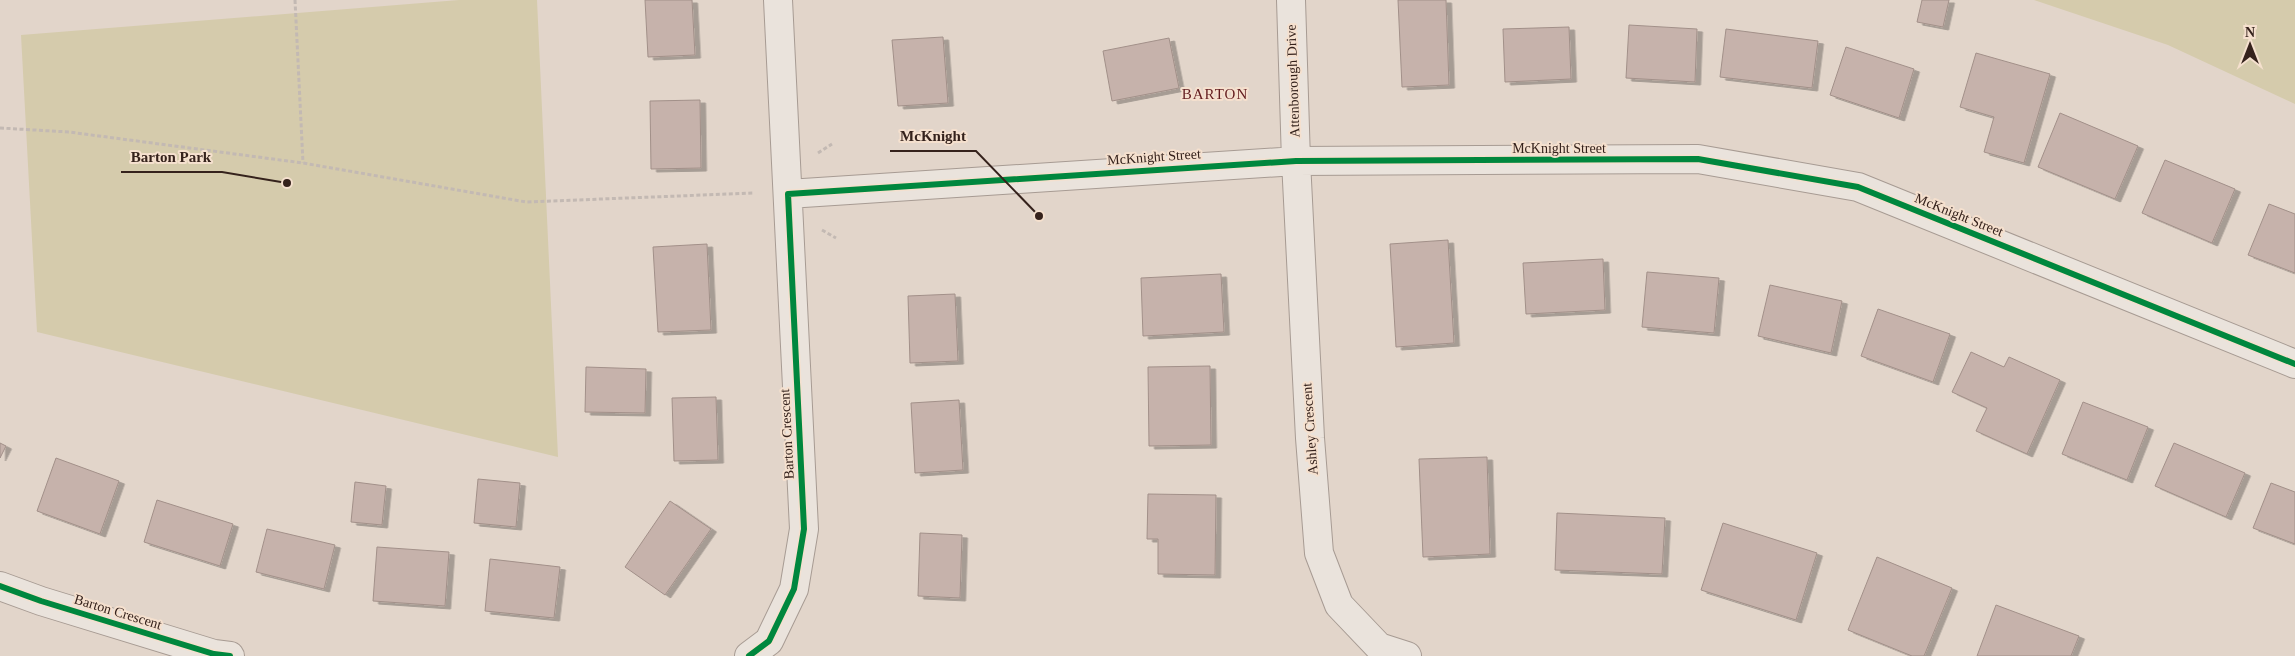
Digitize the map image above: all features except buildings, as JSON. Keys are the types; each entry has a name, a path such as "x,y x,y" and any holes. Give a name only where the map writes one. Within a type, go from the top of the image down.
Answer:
{"street":[{"name":"Barton Crescent","path":"749,656 769,641 794,589 804,529 778,0"},
{"name":"Attenborough Drive","path":"1291,0 1296,161"},
{"name":"McKnight Street","path":"788,194 1296,161 1698,159 1858,187 2295,364"},
{"name":"Ashley Crescent","path":"1296,161 1310,438 1319,554 1339,604 1378,647 1406,656"},
{"name":"Barton Crescent","path":"0,586 59,607 214,654 230,656"}],"path":[{"path":"295,0 303,163"},
{"path":"0,128 69,132 303,163 526,202 757,192"}],"shaded area":[{"path":"459,0 537,0 558,457 37,332 21,35"},
{"path":"2034,0 2295,0 2295,104 2168,45"}],"cycle path":[{"path":"749,656 769,641 794,589 804,529 788,194 1296,161 1698,159 1858,187 2295,364"},
{"path":"0,586 41,601 214,654 230,656"}],"place":[{"name":"Barton Park","path":"287,183"},
{"name":"McKnight","path":"1039,216"}],"district":[{"name":"BARTON","path":"1215,94"}]}
